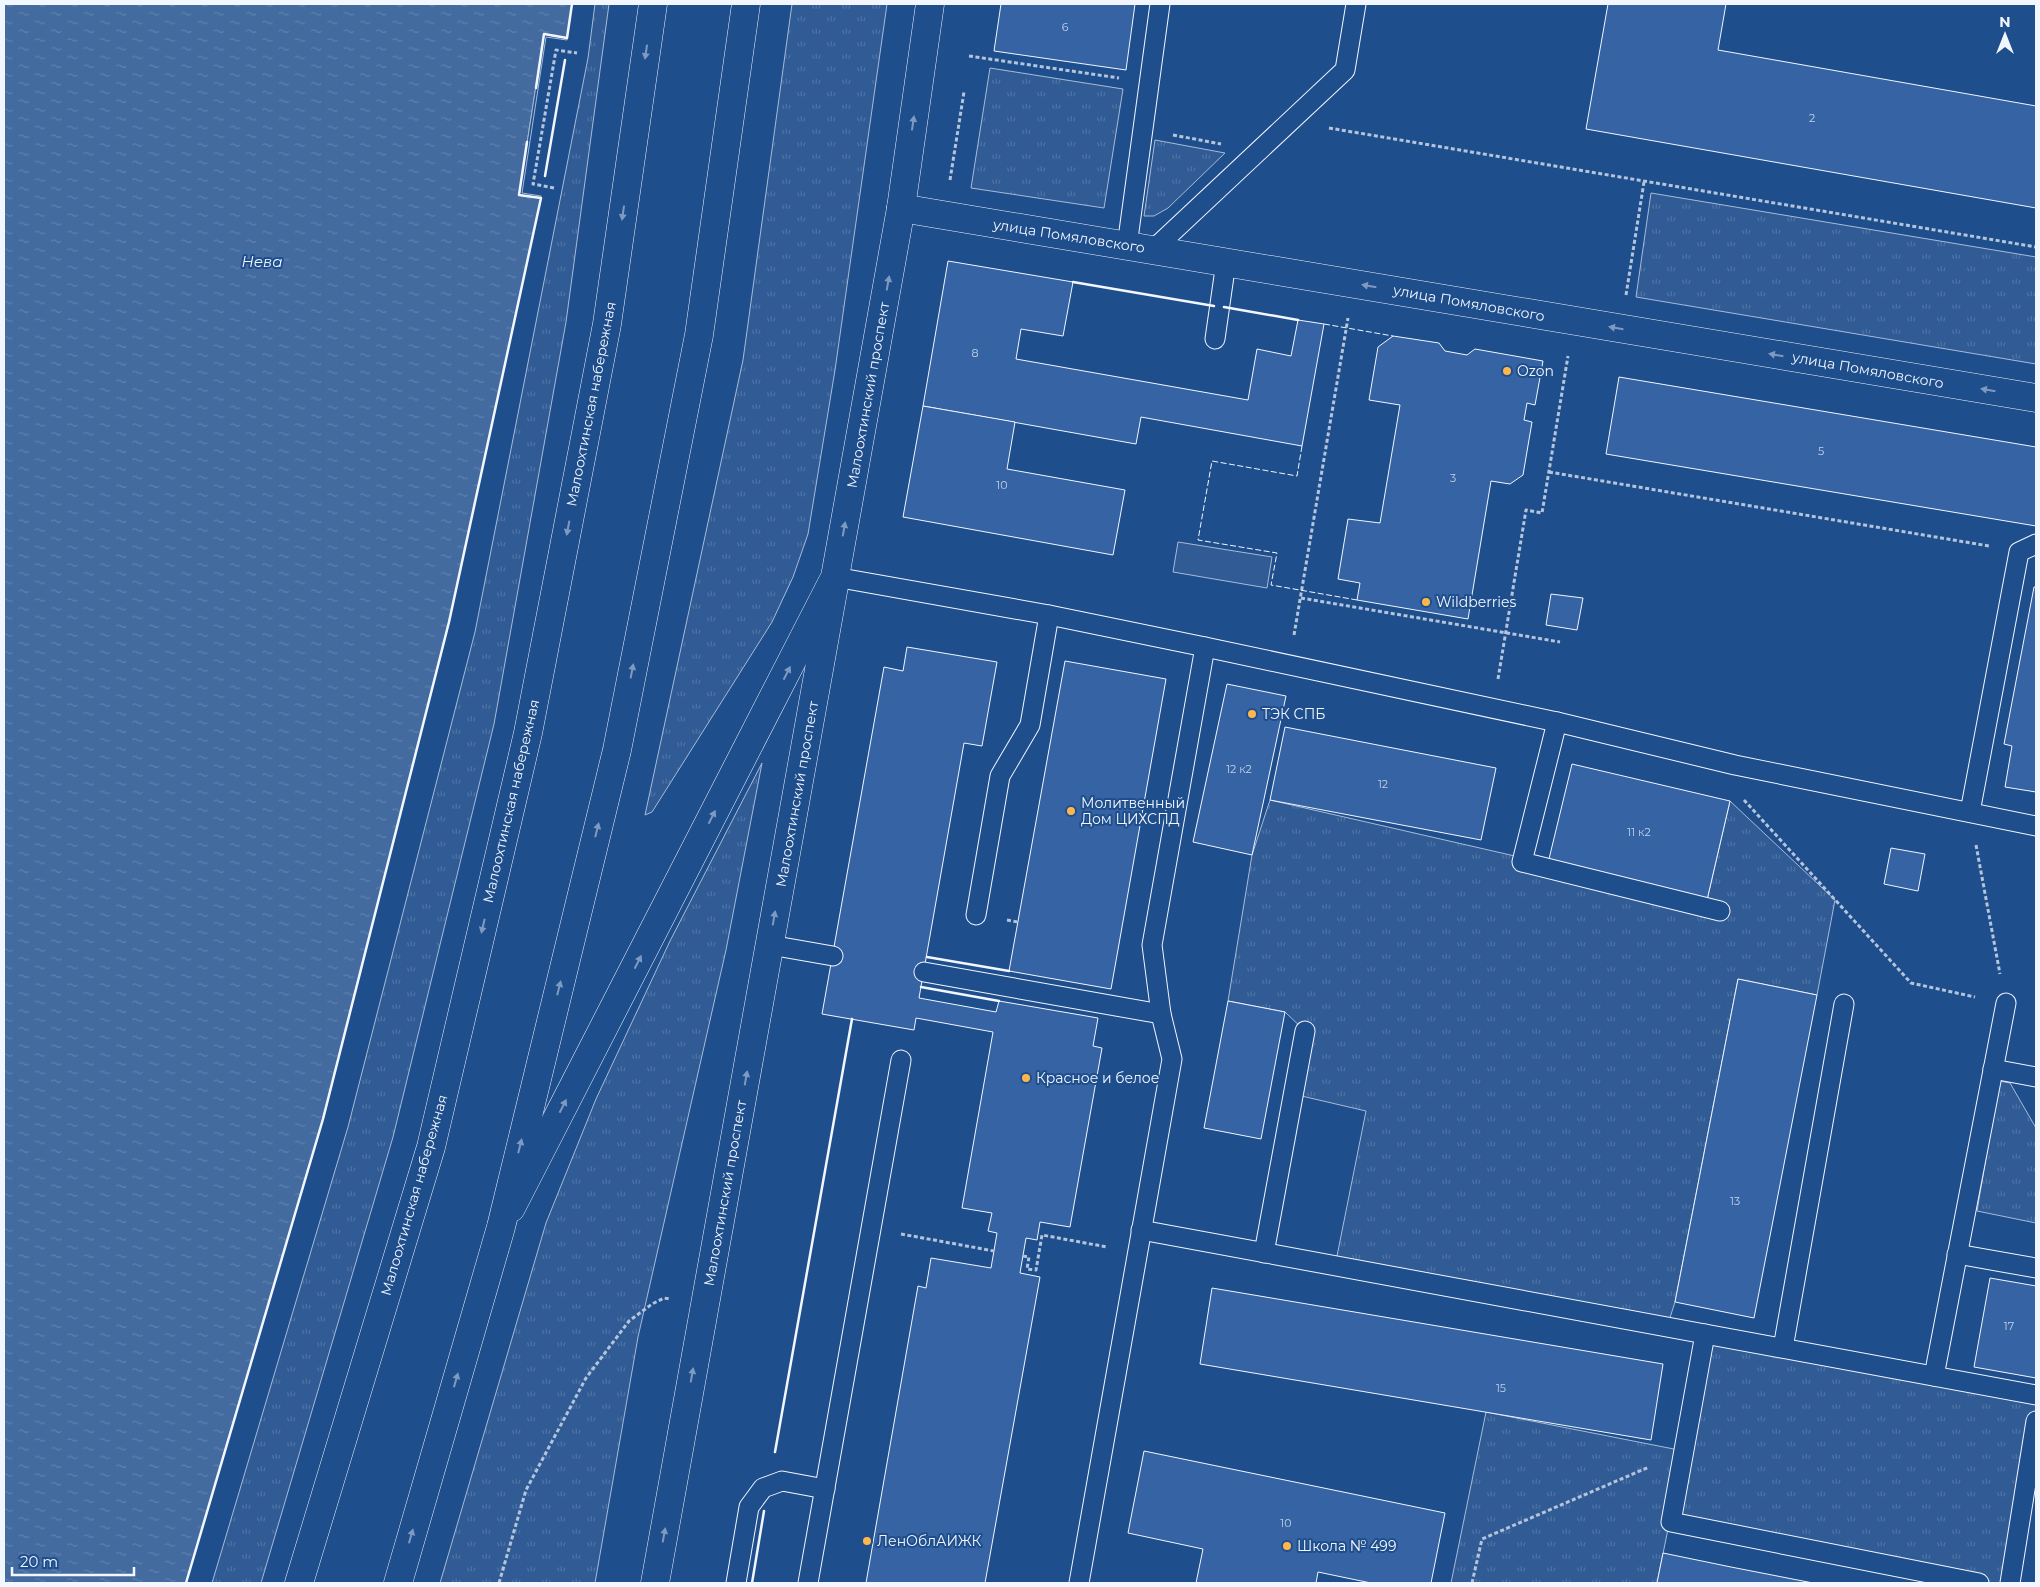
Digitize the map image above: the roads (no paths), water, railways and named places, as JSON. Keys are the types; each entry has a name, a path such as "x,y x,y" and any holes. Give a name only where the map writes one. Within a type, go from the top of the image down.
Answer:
{"main road":[{"name":"Малоохтинская набережная","path":"298,1583 431,1147 528,733 607,324 653,4"},
{"path":"398,1583 501,1227 620,731 699,335 746,4"},
{"name":"Малоохтинский проспект","path":"655,1583 901,208 930,4"},
{"name":"улица Помяловского","path":"901,208 2036,398"},
{"path":"501,1227 835,577"}],"lane":[{"path":"1140,248 1143,130 1160,4"},
{"path":"1140,248 1259,150 1346,70 1356,4"},
{"path":"1215,338 1226,262"},
{"path":"1970,812 2019,552 2036,544"},
{"path":"835,577 1050,615 1557,722 1735,765 2036,826"},
{"path":"976,915 1000,776 1030,725 1050,615"},
{"path":"1079,1583 1172,1059 1161,1014 1152,945 1205,648"},
{"path":"1557,722 1522,862 1720,911"},
{"path":"770,945 832,956"},
{"path":"924,972 1161,1014"},
{"path":"1934,1376 2006,1003"},
{"path":"1783,1348 1844,1004"},
{"path":"1264,1253 1305,1031"},
{"path":"808,1583 901,1060"},
{"path":"1993,1069 2036,1077"},
{"path":"1141,1230 2036,1395"},
{"path":"1957,1254 2036,1268"},
{"path":"1705,1334 1671,1522 1979,1583"},
{"path":"2010,1583 2036,1421"},
{"path":"736,1583 749,1507 763,1488 782,1481 825,1489"}],"water":[{"name":"Нева","path":"4,4 572,4 567,38 544,35 519,194 541,198 449,622 323,1119 186,1583 4,1583"}],"place":[{"name":"Ozon","path":"1507,371"},
{"name":"Wildberries","path":"1426,602"},
{"name":"ТЭК СПБ","path":"1252,714"},
{"name":"Молитвенный Дом ЦИХСПД","path":"1071,811"},
{"name":"Красное и белое","path":"1026,1078"},
{"name":"ЛенОблАИЖК","path":"867,1541"},
{"name":"Школа № 499","path":"1287,1546"}]}
